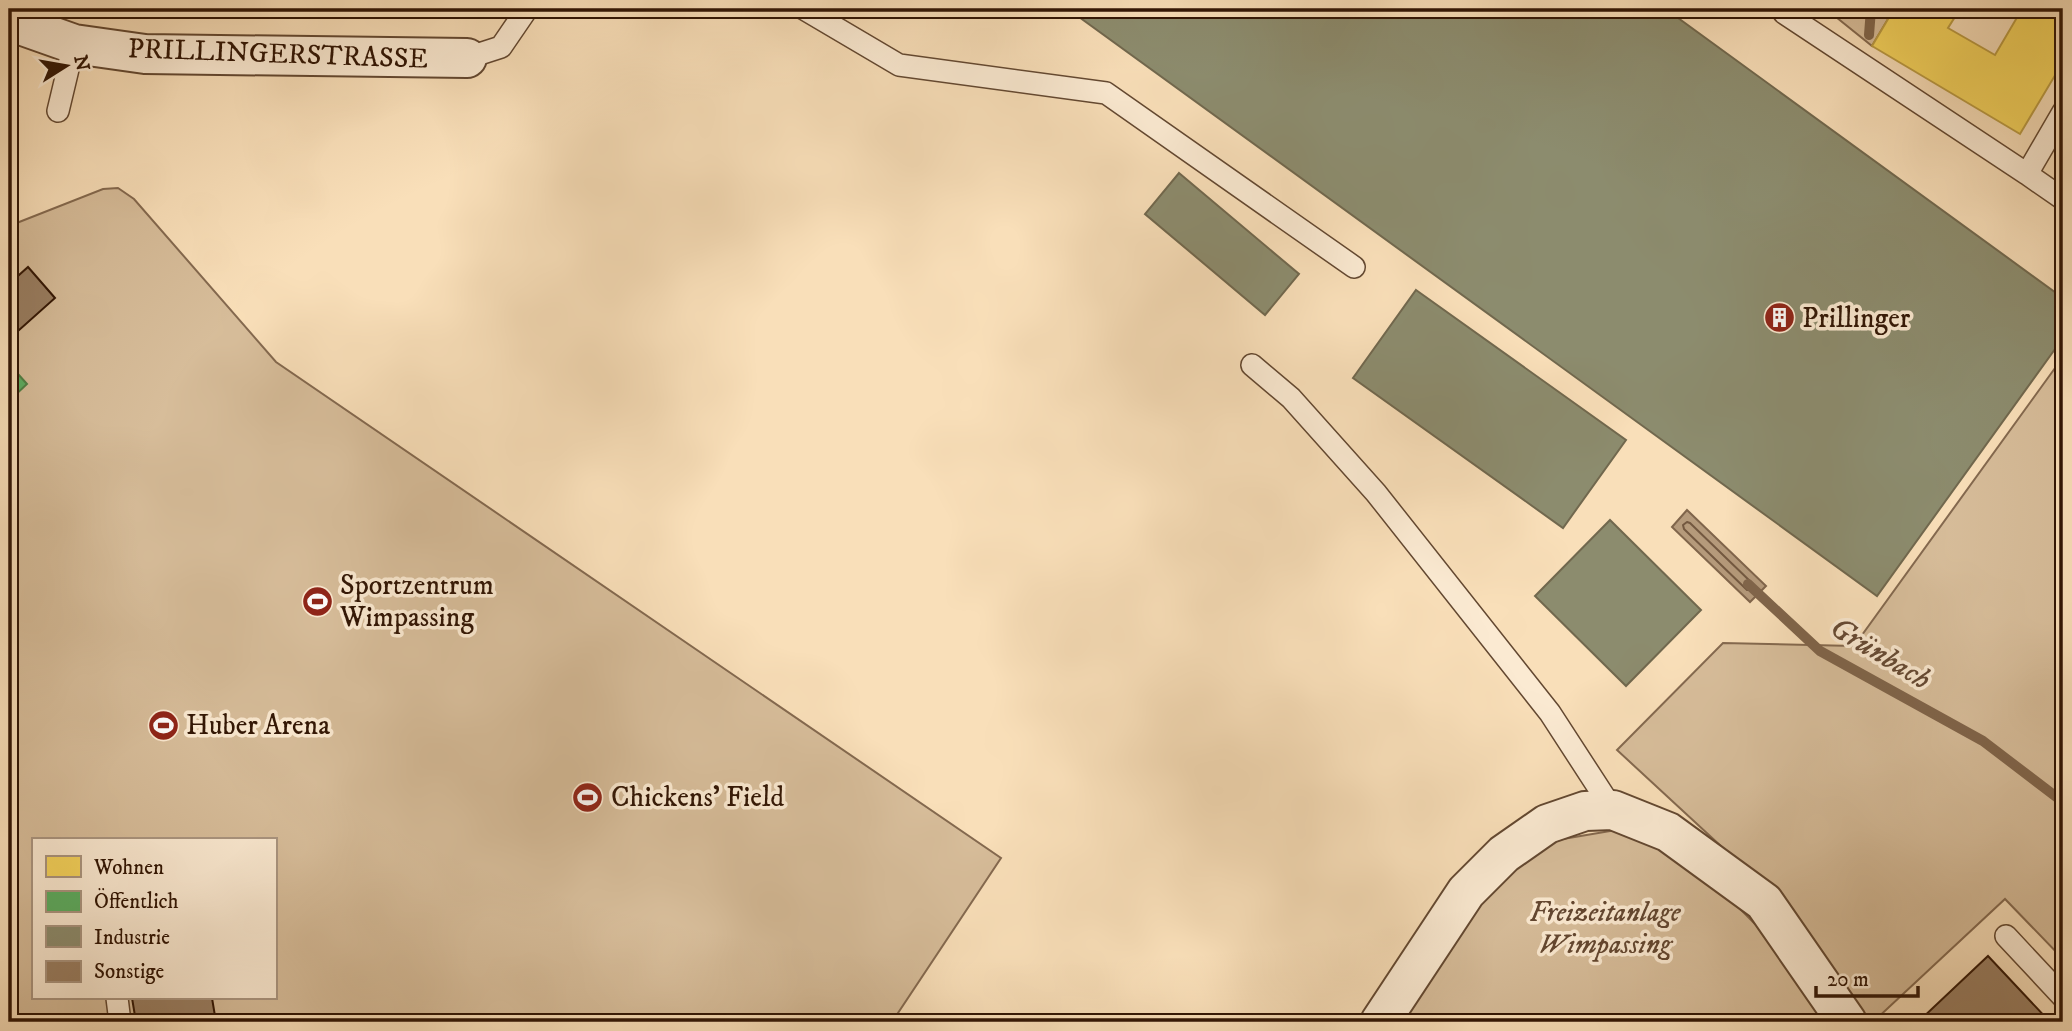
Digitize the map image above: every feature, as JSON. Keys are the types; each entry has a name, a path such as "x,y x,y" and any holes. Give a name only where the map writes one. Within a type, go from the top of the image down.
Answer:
{"street":[{"name":"PRILLINGERSTRASSE","path":"9,21 75,44 145,54 467,58"},
{"path":"1380,1022 1466,892 1504,854 1547,824 1585,811 1613,810 1668,832 1764,902 1847,1022"}],"lane":[{"path":"467,58 501,47 527,9"},
{"path":"804,9 898,65 1106,93 1354,267"},
{"path":"1787,9 1784,13 2063,200"},
{"path":"58,111 75,44"},
{"path":"2026,174 2063,111"},
{"path":"1252,365 1290,398 1376,493 1550,713 1613,810"},
{"path":"2006,936 2063,997"},
{"path":"117,1000 120,1022"}],"green space":[{"path":"1826,9 1894,9 1872,46"},
{"name":"Sportzentrum Wimpassing","path":"118,188 134,199 276,362 1001,858 892,1022 9,1022 9,226 103,189"},
{"path":"2063,357 2063,959 2005,899 1873,1022 1866,1022 1723,848 1617,750 1723,643 1854,646"},
{"name":"Freizeitanlage Wimpassing","path":"1616,830 1685,853 1756,925 1825,1022 1396,1022 1479,894 1557,840"}],"water":[{"path":"1687,510 1766,586 1750,602 1672,527"}],"building: Wohnen":[{"path":"1894,9 1960,9 1948,28 1995,55 2022,9 2063,9 2063,62 2020,134 1872,46"}],"building: Öffentlich":[{"path":"9,364 27,384 9,401"}],"building: Industrie":[{"name":"Prillinger","path":"1068,9 1678,9 1674,15 2063,298 2063,338 1877,596"},
{"path":"1179,173 1299,274 1265,315 1145,214"},
{"path":"1416,290 1626,440 1563,528 1353,378"},
{"path":"1610,520 1701,610 1626,686 1535,596"}],"building: Sonstige":[{"path":"28,267 55,298 9,339 9,284"},
{"path":"1988,956 2050,1022 1918,1022"},
{"path":"132,1000 212,1000 216,1022 136,1022"}],"waterway":[{"name":"Grünbach","path":"1869,35 1871,9"},
{"name":"Grünbach","path":"1748,584 1820,651 1983,741 2063,802"}],"place":[{"name":"Prillinger","path":"1779,318"},
{"name":"Sportzentrum Wimpassing","path":"317,601"},
{"name":"Huber Arena","path":"163,725"},
{"name":"Chickens' Field","path":"588,797"}]}
